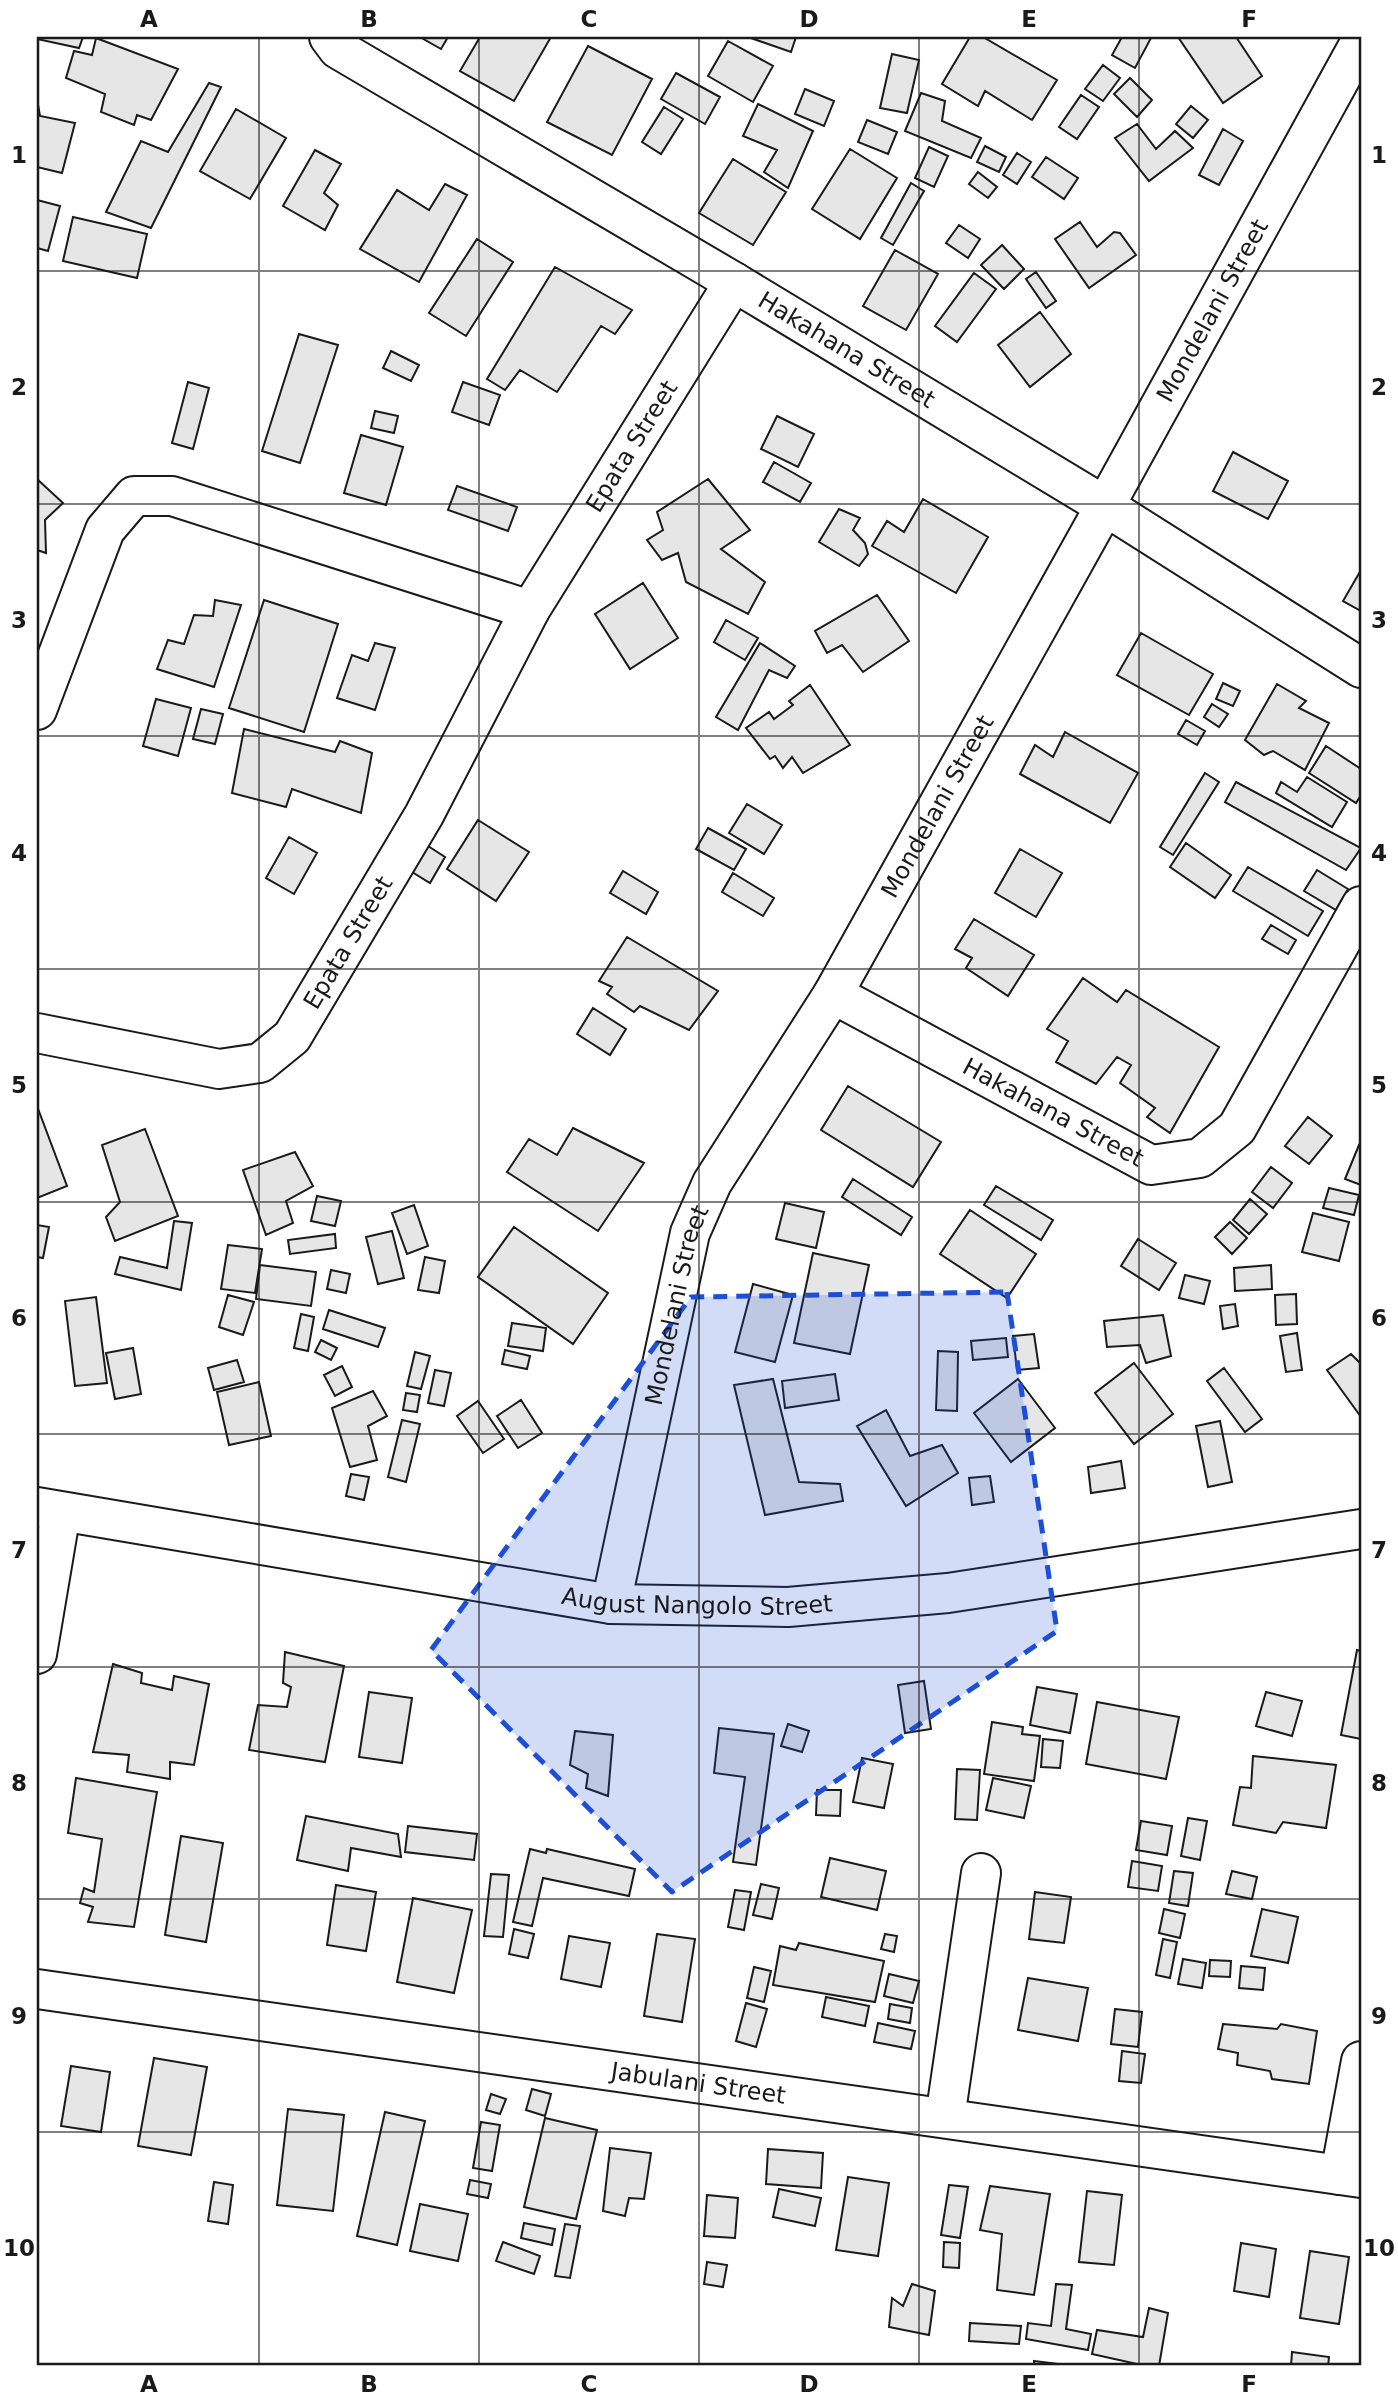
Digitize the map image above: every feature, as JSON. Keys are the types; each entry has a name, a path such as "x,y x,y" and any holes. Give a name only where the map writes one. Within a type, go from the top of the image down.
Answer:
{"street":[{"name":"Hakahana Street","path":"329,37 338,49 734,282 1105,506 1361,668"},
{"name":"Mondelani Street","path":"611,1604 690,1233 712,1184 832,993 1361,41"},
{"name":"Epata Street","path":"37,1033 219,1069 260,1063 292,1037 424,815 530,610 734,282"},
{"path":"37,710 105,530 134,496 172,496 530,610"},
{"name":"Hakahana Street","path":"832,993 1151,1165 1200,1158 1237,1128 1361,906"},
{"path":"37,1654 49,1510"},
{"name":"August Nangolo Street","path":"49,1510 611,1604 788,1607 948,1593 1361,1529"},
{"path":"945,2118 981,1873"},
{"name":"Jabulani Street","path":"37,1989 1351,2177"},
{"path":"1351,2177 1361,2061"}],"highlighted area":[{"path":"1007,1292 1057,1631 672,1892 431,1650 691,1297"}],"building":[{"path":"37,37 83,37 79,48"},
{"path":"420,37 448,37 441,49"},
{"path":"480,37 551,37 514,101 460,71"},
{"path":"748,37 796,37 791,52"},
{"path":"970,37 983,37 1057,80 1032,120 985,91 978,106 942,84"},
{"path":"1122,37 1151,38 1135,68 1112,55"},
{"path":"1178,37 1236,37 1262,76 1223,103"},
{"path":"96,38 178,69 151,120 137,115 134,125 101,112 105,94 66,78 74,51 92,55"},
{"path":"728,41 773,66 753,102 708,76"},
{"path":"588,46 652,79 612,155 547,122"},
{"path":"892,54 919,60 907,113 880,108"},
{"path":"1103,65 1120,78 1103,101 1085,89"},
{"path":"676,73 720,97 705,124 661,99"},
{"path":"1130,78 1152,100 1137,117 1114,94"},
{"path":"209,83 221,87 151,228 106,212 141,141 168,152"},
{"path":"805,89 834,101 824,126 795,114"},
{"path":"921,93 945,101 942,121 981,138 971,158 905,131"},
{"path":"1081,95 1099,107 1077,139 1059,127"},
{"path":"37,99 40,116 75,123 62,173 37,167"},
{"path":"758,104 813,131 788,188 764,172 777,150 743,136"},
{"path":"1191,106 1208,120 1193,138 1176,124"},
{"path":"664,107 683,119 661,154 642,142"},
{"path":"236,109 286,138 250,199 200,171"},
{"path":"867,120 897,132 888,154 858,142"},
{"path":"1137,124 1156,149 1175,131 1193,148 1149,181 1115,138"},
{"path":"1223,129 1243,141 1219,185 1199,175"},
{"path":"985,146 1006,157 999,172 977,162"},
{"path":"929,147 948,156 934,187 915,178"},
{"path":"850,149 897,178 860,239 812,209"},
{"path":"315,150 341,164 324,193 338,205 325,230 283,206"},
{"path":"1017,153 1031,162 1017,184 1003,175"},
{"path":"1046,157 1078,178 1064,199 1032,177"},
{"path":"733,159 786,192 753,245 699,213"},
{"path":"978,172 997,187 988,198 969,184"},
{"path":"911,183 924,191 893,245 881,238"},
{"path":"445,184 467,195 419,282 360,249 397,190 429,210"},
{"path":"37,200 60,206 48,251 37,248"},
{"path":"73,217 147,234 137,278 63,261"},
{"path":"1080,222 1097,247 1114,232 1120,233 1136,255 1089,288 1055,239"},
{"path":"959,225 980,239 968,258 946,243"},
{"path":"477,239 513,262 466,336 429,313"},
{"path":"1002,245 1024,269 1004,289 981,265"},
{"path":"895,250 938,274 906,330 863,306"},
{"path":"555,267 632,310 615,334 601,326 557,392 520,370 505,390 487,379"},
{"path":"1036,272 1056,301 1046,308 1026,279"},
{"path":"974,273 996,289 957,342 935,326"},
{"path":"1040,312 1071,354 1030,387 998,345"},
{"path":"299,334 338,345 300,463 262,451"},
{"path":"391,351 419,365 411,381 383,368"},
{"path":"188,382 209,388 193,449 172,443"},
{"path":"463,382 500,395 489,425 452,412"},
{"path":"375,411 398,416 394,433 371,428"},
{"path":"777,416 814,434 798,467 761,449"},
{"path":"361,435 403,447 386,505 344,493"},
{"path":"1233,452 1288,481 1268,519 1213,491"},
{"path":"774,462 811,483 800,502 763,482"},
{"path":"37,479 63,503 45,520 46,553 37,550"},
{"path":"708,479 750,530 721,549 765,582 748,614 686,582 678,553 662,560 647,540 663,530 657,512"},
{"path":"457,486 517,507 508,531 448,510"},
{"path":"923,499 988,537 956,593 872,546 887,521 904,532"},
{"path":"839,509 860,518 853,530 865,543 868,554 859,566 819,542"},
{"path":"1361,570 1361,611 1343,601"},
{"path":"643,583 678,638 630,669 595,614"},
{"path":"877,595 909,641 863,672 842,645 827,653 815,631"},
{"path":"215,600 241,605 214,687 157,669 168,640 184,644 194,615 213,616"},
{"path":"264,600 338,624 304,732 229,708"},
{"path":"726,620 758,638 745,660 714,642"},
{"path":"1141,633 1213,674 1189,715 1117,675"},
{"path":"375,643 395,648 375,710 337,698 352,655 368,661"},
{"path":"760,643 795,666 787,678 769,670 738,730 716,717"},
{"path":"1223,683 1240,691 1233,706 1216,699"},
{"path":"1277,684 1306,701 1299,708 1329,723 1305,770 1273,751 1264,755 1245,740"},
{"path":"810,685 850,745 803,773 792,757 783,768 775,756 770,759 746,728 769,712 774,719 793,705 789,701"},
{"path":"156,699 191,708 178,756 143,746"},
{"path":"1212,704 1228,714 1219,727 1204,717"},
{"path":"201,709 223,714 215,744 193,739"},
{"path":"1186,720 1205,731 1197,745 1178,734"},
{"path":"244,729 335,752 340,741 372,753 361,813 292,789 286,807 232,793"},
{"path":"1065,732 1138,773 1110,823 1020,774 1035,745 1053,757"},
{"path":"1326,746 1361,769 1361,795 1356,803 1309,773"},
{"path":"1205,773 1219,782 1173,855 1160,847"},
{"path":"1307,777 1347,802 1332,827 1276,793 1281,782 1297,792"},
{"path":"1236,782 1361,848 1346,870 1225,802"},
{"path":"747,804 782,825 764,854 729,833"},
{"path":"478,820 529,852 496,901 447,869"},
{"path":"708,828 746,849 734,870 696,849"},
{"path":"289,837 317,853 294,894 266,878"},
{"path":"1186,843 1231,875 1215,898 1170,867"},
{"path":"428,846 445,857 430,883 412,872"},
{"path":"1020,849 1062,873 1036,917 995,893"},
{"path":"1248,867 1323,911 1308,936 1233,891"},
{"path":"1317,870 1348,889 1336,910 1304,891"},
{"path":"623,871 658,892 646,914 610,893"},
{"path":"733,873 774,898 763,916 722,892"},
{"path":"974,919 1034,955 1008,996 966,968 972,958 955,949"},
{"path":"1271,925 1296,940 1288,954 1262,939"},
{"path":"627,937 718,991 689,1030 640,1006 634,1012 607,994 612,987 599,981"},
{"path":"1083,978 1117,1002 1126,990 1219,1047 1170,1133 1147,1117 1155,1108 1120,1083 1131,1065 1117,1057 1096,1084 1056,1062 1068,1041 1047,1029"},
{"path":"593,1008 626,1029 610,1055 577,1034"},
{"path":"848,1086 941,1142 913,1187 821,1130"},
{"path":"37,1106 67,1186 37,1198"},
{"path":"1308,1117 1332,1136 1309,1164 1285,1146"},
{"path":"573,1128 644,1163 598,1231 507,1172 529,1139 557,1155"},
{"path":"145,1129 178,1216 115,1241 106,1217 120,1202 102,1145"},
{"path":"1359,1145 1361,1146 1361,1185 1345,1179"},
{"path":"295,1152 313,1186 286,1201 293,1223 266,1235 243,1170"},
{"path":"1271,1167 1292,1183 1273,1208 1252,1192"},
{"path":"853,1179 912,1217 901,1235 842,1197"},
{"path":"996,1186 1053,1220 1041,1240 984,1205"},
{"path":"1329,1188 1359,1195 1354,1215 1323,1208"},
{"path":"317,1196 341,1201 335,1226 311,1221"},
{"path":"1250,1199 1267,1214 1249,1234 1233,1220"},
{"path":"785,1203 824,1212 816,1248 776,1239"},
{"path":"414,1205 428,1246 407,1254 392,1213"},
{"path":"970,1210 1036,1254 1007,1298 940,1254"},
{"path":"1313,1213 1349,1222 1339,1261 1302,1252"},
{"path":"174,1221 192,1223 181,1290 115,1274 120,1257 167,1268"},
{"path":"1230,1222 1247,1238 1232,1254 1215,1237"},
{"path":"37,1225 49,1227 43,1258 37,1257"},
{"path":"514,1227 608,1293 573,1344 478,1277"},
{"path":"392,1231 404,1278 378,1284 366,1237"},
{"path":"335,1234 336,1248 290,1254 288,1240"},
{"path":"1138,1239 1176,1263 1159,1290 1121,1266"},
{"path":"228,1245 262,1249 255,1293 221,1289"},
{"path":"813,1253 869,1265 850,1354 794,1343"},
{"path":"425,1257 445,1261 439,1293 418,1290"},
{"path":"260,1265 316,1272 311,1306 256,1299"},
{"path":"1271,1265 1272,1289 1235,1291 1234,1268"},
{"path":"331,1270 350,1274 346,1293 327,1289"},
{"path":"1185,1275 1210,1281 1204,1304 1179,1298"},
{"path":"753,1284 793,1295 775,1362 735,1352"},
{"path":"1296,1294 1297,1324 1276,1325 1275,1295"},
{"path":"228,1295 254,1302 243,1335 219,1327"},
{"path":"96,1297 107,1383 75,1386 65,1301"},
{"path":"1235,1304 1238,1326 1223,1329 1220,1306"},
{"path":"329,1310 385,1328 378,1347 323,1329"},
{"path":"301,1314 314,1317 308,1351 294,1348"},
{"path":"1163,1315 1171,1356 1146,1363 1140,1345 1107,1347 1104,1321"},
{"path":"512,1323 546,1328 543,1351 508,1346"},
{"path":"1297,1333 1302,1370 1286,1372 1280,1336"},
{"path":"1034,1334 1039,1368 1017,1370 1013,1336"},
{"path":"1006,1338 1008,1357 973,1360 971,1341"},
{"path":"321,1340 337,1348 331,1360 315,1352"},
{"path":"133,1348 141,1394 115,1399 106,1353"},
{"path":"505,1350 530,1356 527,1369 502,1364"},
{"path":"938,1351 958,1352 957,1411 936,1410"},
{"path":"415,1352 430,1356 421,1389 407,1386"},
{"path":"1351,1354 1361,1364 1361,1417 1327,1370"},
{"path":"237,1360 244,1382 214,1390 208,1368"},
{"path":"1134,1363 1173,1414 1134,1444 1095,1393"},
{"path":"342,1366 352,1387 335,1396 324,1375"},
{"path":"1224,1368 1262,1419 1245,1432 1207,1381"},
{"path":"435,1370 451,1373 444,1406 428,1403"},
{"path":"835,1374 839,1400 785,1408 782,1381"},
{"path":"773,1379 799,1482 840,1484 843,1501 765,1515 734,1385"},
{"path":"1018,1379 1055,1428 1011,1462 974,1413"},
{"path":"259,1382 271,1436 229,1445 217,1392"},
{"path":"373,1391 387,1416 368,1426 377,1460 350,1467 332,1408"},
{"path":"406,1393 420,1395 417,1412 403,1410"},
{"path":"521,1400 542,1433 518,1448 497,1416"},
{"path":"478,1401 504,1439 483,1453 457,1416"},
{"path":"886,1410 910,1456 942,1445 958,1473 906,1506 857,1426"},
{"path":"402,1420 420,1424 406,1482 388,1477"},
{"path":"1220,1421 1232,1482 1208,1487 1196,1426"},
{"path":"1121,1461 1125,1488 1091,1493 1088,1467"},
{"path":"351,1474 369,1477 364,1500 346,1496"},
{"path":"990,1476 994,1502 972,1505 969,1478"},
{"path":"1357,1650 1361,1651 1361,1739 1341,1735"},
{"path":"285,1652 344,1666 325,1762 249,1750 258,1705 287,1707 291,1687 283,1683"},
{"path":"113,1664 142,1673 141,1683 172,1690 174,1676 209,1684 194,1765 170,1762 170,1779 127,1772 129,1755 93,1752"},
{"path":"924,1681 931,1729 905,1733 898,1685"},
{"path":"1037,1687 1077,1694 1070,1733 1030,1725"},
{"path":"369,1692 412,1698 402,1763 359,1757"},
{"path":"1266,1692 1302,1701 1292,1736 1256,1726"},
{"path":"1097,1702 1179,1717 1166,1779 1086,1764"},
{"path":"992,1722 1023,1727 1022,1734 1040,1736 1034,1781 984,1774"},
{"path":"788,1724 809,1731 802,1752 781,1746"},
{"path":"719,1728 774,1734 756,1865 733,1862 745,1777 714,1773"},
{"path":"575,1731 613,1735 608,1796 586,1788 588,1774 570,1765"},
{"path":"1043,1739 1063,1741 1060,1768 1041,1767"},
{"path":"1253,1756 1336,1765 1326,1828 1283,1822 1276,1833 1233,1825 1240,1787 1251,1788"},
{"path":"862,1758 893,1764 884,1808 853,1802"},
{"path":"957,1769 980,1770 977,1820 955,1819"},
{"path":"76,1778 157,1792 134,1927 88,1922 93,1907 80,1903 84,1888 94,1892 102,1839 68,1833"},
{"path":"993,1778 1031,1786 1024,1818 986,1810"},
{"path":"817,1790 841,1790 840,1816 816,1815"},
{"path":"306,1816 398,1834 401,1857 351,1848 348,1871 297,1860"},
{"path":"1188,1818 1207,1821 1200,1860 1181,1856"},
{"path":"1141,1821 1172,1826 1167,1855 1136,1850"},
{"path":"408,1826 477,1834 474,1860 405,1852"},
{"path":"181,1836 223,1843 206,1942 165,1935"},
{"path":"530,1849 546,1853 547,1849 635,1869 629,1896 543,1878 532,1926 513,1922"},
{"path":"830,1858 886,1871 877,1910 821,1897"},
{"path":"1132,1861 1162,1866 1158,1891 1128,1887"},
{"path":"1174,1871 1193,1873 1188,1906 1169,1903"},
{"path":"1232,1871 1257,1877 1252,1899 1226,1894"},
{"path":"491,1874 509,1875 503,1937 484,1936"},
{"path":"761,1884 779,1888 772,1919 753,1915"},
{"path":"336,1885 376,1892 366,1951 327,1945"},
{"path":"735,1890 751,1892 744,1930 728,1927"},
{"path":"1035,1892 1071,1897 1064,1943 1029,1939"},
{"path":"413,1898 472,1910 454,1993 397,1982"},
{"path":"1164,1909 1185,1914 1180,1938 1159,1933"},
{"path":"1262,1909 1298,1917 1288,1963 1251,1956"},
{"path":"514,1929 534,1934 528,1958 509,1954"},
{"path":"657,1934 695,1939 682,2022 644,2016"},
{"path":"885,1934 897,1936 894,1952 881,1949"},
{"path":"569,1936 610,1943 601,1987 561,1979"},
{"path":"1163,1939 1177,1942 1170,1978 1156,1975"},
{"path":"799,1943 884,1961 875,2002 773,1985 780,1946 796,1950"},
{"path":"1183,1959 1206,1963 1202,1988 1178,1984"},
{"path":"1210,1960 1231,1961 1230,1977 1209,1976"},
{"path":"1241,1966 1265,1968 1263,1990 1239,1988"},
{"path":"754,1967 771,1971 764,2002 747,1998"},
{"path":"889,1974 919,1981 913,2003 884,1996"},
{"path":"1028,1978 1088,1988 1078,2041 1018,2030"},
{"path":"826,1997 869,2006 865,2026 822,2017"},
{"path":"746,2003 767,2009 756,2047 736,2041"},
{"path":"890,2004 912,2008 910,2023 888,2019"},
{"path":"1115,2009 1142,2012 1138,2047 1111,2044"},
{"path":"878,2023 915,2031 911,2049 874,2042"},
{"path":"1223,2024 1277,2029 1281,2024 1317,2031 1309,2084 1272,2079 1270,2071 1237,2065 1238,2053 1218,2049"},
{"path":"1122,2051 1145,2054 1141,2083 1119,2081"},
{"path":"154,2058 207,2067 191,2155 138,2146"},
{"path":"71,2066 110,2072 101,2132 61,2126"},
{"path":"532,2089 551,2094 545,2116 526,2110"},
{"path":"491,2094 506,2099 500,2114 486,2110"},
{"path":"288,2109 344,2115 333,2211 277,2205"},
{"path":"385,2112 425,2121 397,2245 357,2236"},
{"path":"545,2118 597,2130 576,2219 524,2207"},
{"path":"481,2122 500,2125 492,2171 473,2168"},
{"path":"610,2148 651,2153 644,2199 629,2198 625,2216 603,2211"},
{"path":"768,2149 823,2153 821,2188 766,2184"},
{"path":"848,2177 889,2183 878,2256 836,2250"},
{"path":"470,2180 491,2184 488,2198 467,2194"},
{"path":"214,2182 233,2185 228,2224 208,2221"},
{"path":"949,2185 968,2187 960,2238 941,2235"},
{"path":"990,2186 1050,2194 1034,2295 997,2290 1002,2234 980,2230"},
{"path":"779,2189 821,2198 815,2226 773,2217"},
{"path":"1087,2191 1122,2195 1114,2265 1079,2262"},
{"path":"707,2195 738,2198 735,2238 704,2236"},
{"path":"420,2204 468,2214 458,2261 410,2251"},
{"path":"524,2223 555,2229 552,2245 521,2238"},
{"path":"565,2224 580,2226 570,2278 555,2276"},
{"path":"503,2242 540,2256 534,2274 496,2261"},
{"path":"944,2242 960,2243 959,2268 943,2267"},
{"path":"1241,2243 1276,2249 1269,2297 1234,2291"},
{"path":"1310,2251 1349,2257 1339,2324 1300,2318"},
{"path":"707,2262 727,2265 723,2287 704,2284"},
{"path":"912,2284 935,2291 929,2335 889,2327 892,2298 903,2306"},
{"path":"1056,2284 1072,2285 1066,2329 1091,2334 1088,2350 1026,2339 1028,2323 1051,2326"},
{"path":"1149,2308 1168,2313 1159,2366 1146,2366 1092,2354 1097,2330 1143,2337"},
{"path":"970,2323 1021,2326 1019,2344 969,2341"},
{"path":"1292,2352 1329,2357 1328,2366 1291,2366"},
{"path":"1034,2361 1075,2366 1034,2366"}]}
